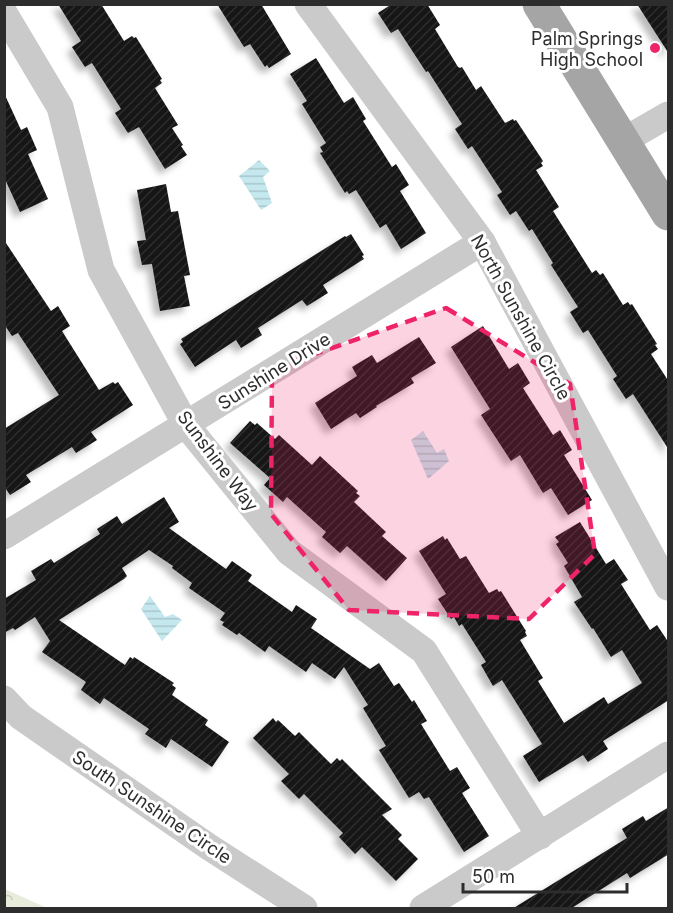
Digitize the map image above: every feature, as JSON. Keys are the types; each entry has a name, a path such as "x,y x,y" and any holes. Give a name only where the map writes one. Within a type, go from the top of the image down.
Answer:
{"main road":[{"path":"539,4 669,214"}],"street":[{"name":"North Sunshine Circle","path":"308,4 482,243 669,587"},
{"name":"Sunshine Way","path":"4,13 60,106 101,270 186,425 290,552 424,651 540,836"},
{"path":"623,141 669,115"},
{"name":"Sunshine Drive","path":"4,536 482,243"},
{"name":"South Sunshine Circle","path":"4,699 21,717 209,847 304,909"},
{"path":"423,909 669,755"}],"highlighted area":[{"path":"446,308 570,384 595,554 529,619 349,610 271,514 272,369"}],"green space":[{"path":"5,889 47,908 5,908"}],"water":[{"path":"259,160 270,171 263,177 272,203 261,210 239,176"},
{"path":"423,431 437,453 444,449 449,461 428,479 411,440"},
{"path":"150,596 165,617 173,614 182,620 162,641 141,609"}],"building":[{"path":"58,4 101,4 124,41 132,36 136,37 162,79 160,80 162,83 155,88 178,125 172,128 187,155 165,169 139,127 128,133 115,113 121,109 92,63 85,67 72,47 81,41"},
{"path":"217,4 261,4 291,54 269,68 267,65 265,67 250,44 244,47"},
{"path":"392,4 427,4 440,25 435,29 458,67 462,67 476,90 481,86 505,123 516,120 543,161 541,163 543,166 536,170 559,207 553,211 592,273 596,270 600,275 603,273 623,305 628,302 632,304 657,344 655,345 658,349 651,354 669,382 669,450 633,394 626,399 613,379 617,376 588,330 583,333 570,312 578,307 551,265 553,263 532,229 529,231 516,211 510,215 497,195 502,192 472,146 468,149 455,129 462,124 428,71 426,72 398,29 391,33 378,13"},
{"path":"637,4 669,4 669,54"},
{"path":"316,58 344,103 353,97 366,119 363,121 392,167 396,164 409,185 400,191 426,233 401,249 386,224 380,228 356,190 349,194 347,191 345,193 320,153 323,152 320,147 326,143 302,104 307,101 290,74"},
{"path":"4,93 21,130 27,127 37,150 28,154 48,199 20,212 4,177"},
{"path":"166,184 171,212 178,211 190,275 184,276 190,306 160,311 152,264 142,265 137,241 146,240 137,190"},
{"path":"351,234 364,255 362,256 364,259 323,285 328,293 307,306 302,300 258,328 262,335 241,348 236,340 195,367 180,344 183,342 181,339"},
{"path":"4,240 51,311 58,306 70,326 62,331 99,390 113,382 115,384 118,382 133,405 91,432 97,440 76,453 72,447 26,475 31,482 10,495 4,486 4,429 59,395 18,333 12,336 4,324"},
{"path":"483,326 509,369 518,363 530,383 523,388 553,435 560,430 572,450 564,455 592,500 568,515 551,488 543,493 520,455 511,461 481,415 490,409 451,347"},
{"path":"419,337 436,363 411,378 414,383 360,418 356,413 331,429 315,403 357,376 352,367 372,355 377,363"},
{"path":"250,421 255,425 257,423 275,439 279,435 312,465 320,456 358,491 356,493 360,496 354,502 386,532 382,536 407,558 386,581 347,546 340,553 322,537 326,532 287,497 283,502 264,485 270,478 230,443"},
{"path":"164,497 179,522 169,528 226,569 232,561 252,575 248,581 292,612 296,605 317,619 311,628 370,669 379,663 394,686 399,683 412,702 414,700 427,721 421,724 450,771 457,767 470,788 462,793 489,836 464,852 429,797 424,799 419,792 409,798 379,750 386,746 363,708 368,705 344,667 335,679 312,663 306,672 269,646 265,652 239,633 237,635 222,625 224,622 220,620 225,613 189,588 192,583 172,568 173,566 149,550 122,568 127,576 124,579 59,620 125,665 130,657 133,659 134,657 174,683 172,685 176,688 172,695 208,720 205,725 229,742 212,767 171,739 166,748 145,734 149,729 104,698 100,704 81,690 86,682 42,652 50,641 35,617 15,630 13,628 4,633 4,599 36,580 31,571 51,559 54,563 100,534 97,529 117,516 122,524"},
{"path":"580,522 606,564 614,559 628,580 621,584 650,630 657,625 669,643 669,700 603,741 608,749 588,762 583,755 539,782 523,756 542,744 502,680 493,686 481,665 486,662 462,624 459,626 454,617 451,619 438,599 446,594 419,551 443,536 445,540 447,538 460,559 466,556 489,593 497,589 501,591 526,631 527,636 520,640 543,678 538,681 564,723 604,697 608,704 642,683 622,650 611,657 574,602 582,597 564,566 568,563 556,544 559,542 555,537"},
{"path":"273,718 295,736 299,732 331,764 337,758 340,761 342,759 392,809 382,815 402,835 398,839 418,859 396,881 362,847 355,854 339,837 343,833 304,794 299,799 281,781 289,774 253,738"},
{"path":"669,807 669,854 630,878 627,873 570,909 512,909 627,838 622,829 643,816 646,821"}],"place":[{"name":"Palm Springs High School","path":"655,48"}]}
